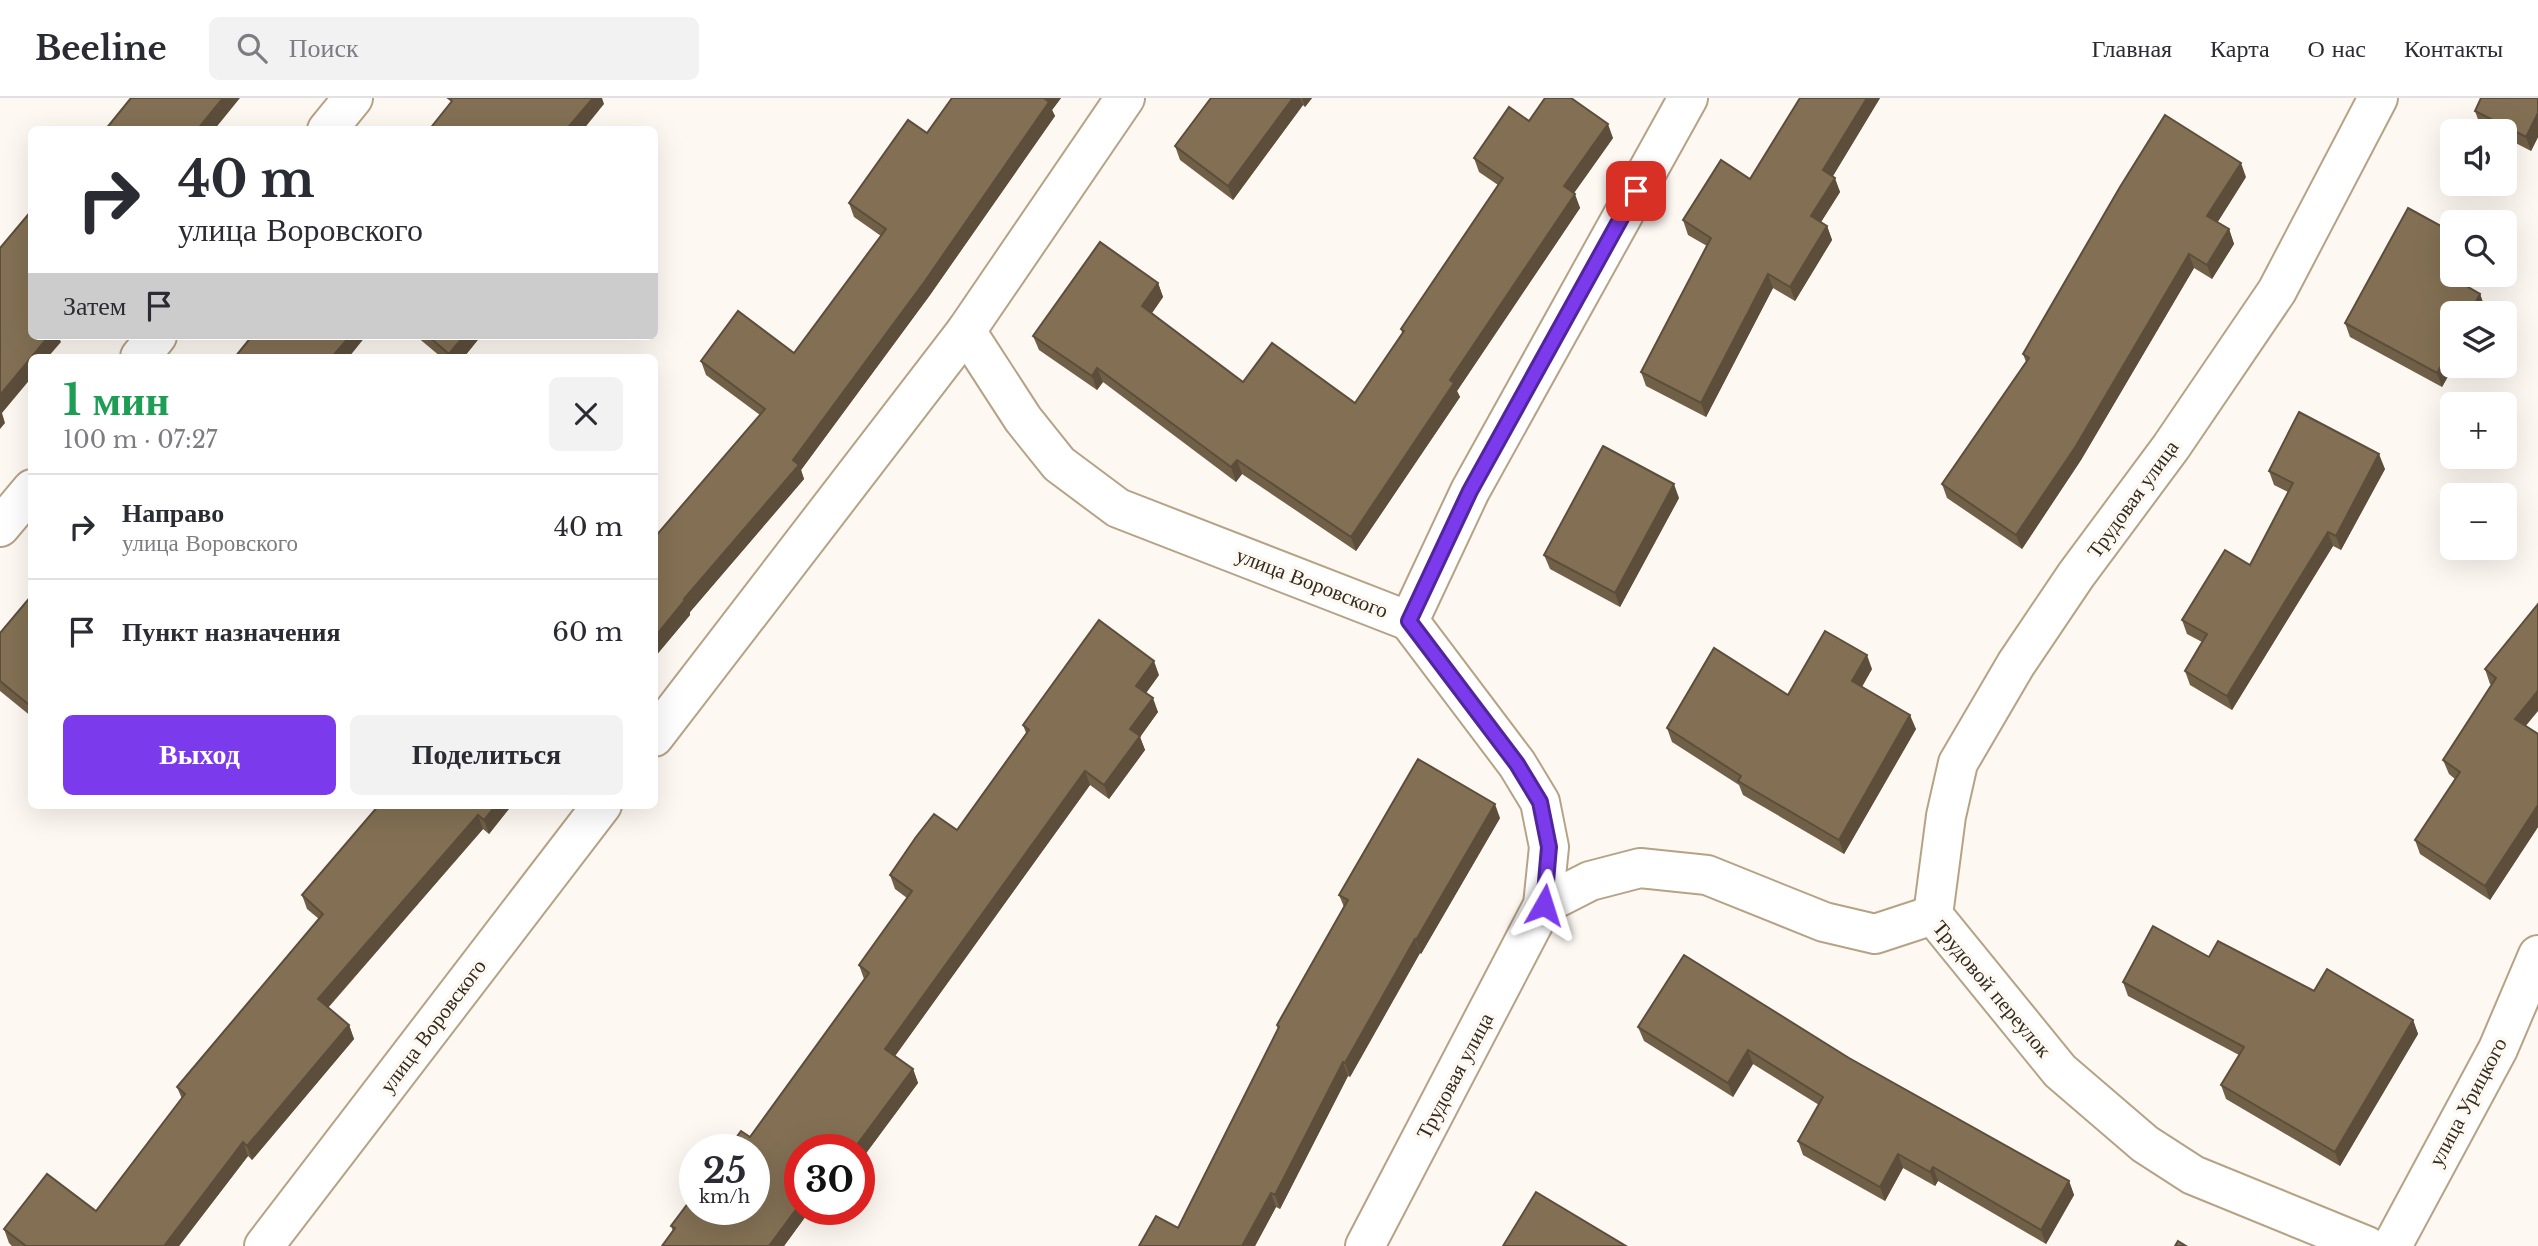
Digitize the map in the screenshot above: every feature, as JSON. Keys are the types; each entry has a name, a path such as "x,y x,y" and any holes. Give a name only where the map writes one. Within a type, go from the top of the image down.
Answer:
{"street":[{"path":"330,126 353,98"},
{"path":"658,732 966,331 1125,98"},
{"name":"улица Воровского","path":"966,331 1023,419 1059,464 1118,508 1409,621 1470,491 1688,98"},
{"name":"Трудовая улица","path":"1933,915 1946,816 1958,763 2016,664 2076,575 2171,447 2277,291 2378,98"},
{"path":"142,354 154,340"},
{"path":"0,527 28,494"},
{"path":"1409,621 1517,764 1540,802 1549,847 1544,905"},
{"name":"улица Воровского","path":"264,1246 599,809"},
{"name":"Трудовой переулок","path":"1544,905 1590,881 1640,868 1707,874 1824,922 1875,934 1933,915 2060,1071 2145,1144 2193,1175 2367,1246"},
{"name":"Трудовая улица","path":"1365,1246 1544,905"},
{"name":"улица Урицкого","path":"2392,1246 2498,1049 2538,955"}],"building":[{"path":"131,98 223,98 200,126 108,126"},
{"path":"448,98 593,98 569,126 432,126 452,101"},
{"path":"952,98 1045,98 1049,102 925,281 793,460 799,465 658,633 658,533 765,409 701,361 738,311 794,353 886,229 849,203 908,120 927,133"},
{"path":"1211,98 1293,98 1228,186 1175,146"},
{"path":"1545,98 1571,98 1608,124 1564,186 1575,194 1450,380 1454,383 1351,537 1237,460 1231,467 1097,368 1092,376 1033,336 1100,242 1158,283 1142,306 1243,382 1272,343 1355,403 1404,331 1401,329 1503,178 1474,158 1509,107 1529,121"},
{"path":"1800,98 1867,98 1823,170 1835,178 1811,216 1827,226 1790,287 1768,274 1701,403 1641,372 1711,238 1683,220 1721,160 1750,179"},
{"path":"2481,98 2538,98 2538,113 2526,137 2517,132 2517,119 2491,119 2475,111"},
{"path":"2165,115 2241,163 2207,216 2229,229 2207,265 2189,254 2076,446 2016,535 1942,484 2029,358 2023,354"},
{"path":"2408,208 2440,225 2440,287 2468,287 2480,294 2476,301 2440,301 2440,368 2437,373 2345,323"},
{"path":"28,215 28,340 46,340 34,354 28,354 28,361 0,395 0,248"},
{"path":"249,340 347,340 335,354 237,354"},
{"path":"433,340 461,340 449,354"},
{"path":"2299,412 2379,454 2336,536 2328,532 2227,696 2185,671 2207,634 2182,620 2225,550 2250,565 2293,483 2269,471"},
{"path":"1603,446 1674,484 1615,593 1544,555"},
{"path":"28,600 28,704 0,681 0,633"},
{"path":"2538,604 2538,691 2515,719 2538,734 2538,805 2485,886 2415,840 2460,772 2443,760 2496,678 2485,669"},
{"path":"1099,620 1154,661 1136,686 1153,698 1130,729 1140,736 1104,785 1085,771 885,1049 913,1069 865,1134 784,1134 784,1225 769,1246 662,1246 675,1228 671,1226 679,1215 679,1225 770,1225 770,1134 752,1134 869,973 859,965 912,891 890,875 934,814 957,830 1029,730 1023,725"},
{"path":"1825,631 1867,655 1852,681 1910,715 1839,840 1738,781 1741,776 1667,728 1714,648 1788,695"},
{"path":"1418,759 1495,804 1345,1063 1343,1062 1275,1195 1271,1193 1242,1246 1139,1246 1156,1216 1178,1228 1279,1027 1277,1025 1348,900 1339,895"},
{"path":"376,809 493,809 484,820 478,815 318,999 349,1025 247,1146 243,1142 164,1246 26,1246 4,1229 47,1174 96,1211 185,1094 177,1087 323,914 302,895"},
{"path":"2153,926 2209,957 2218,941 2314,991 2327,969 2413,1020 2335,1152 2221,1085 2244,1047 2123,982"},
{"path":"1684,955 1849,1058 2069,1181 2041,1230 1933,1167 1930,1172 1898,1154 1880,1187 1798,1141 1823,1097 1748,1050 1728,1083 1638,1027"},
{"path":"1536,1192 1626,1246 1503,1246"}],"route":[{"path":"1544,905 1549,847 1540,802 1517,764 1409,621 1470,491 1636,191"}]}
